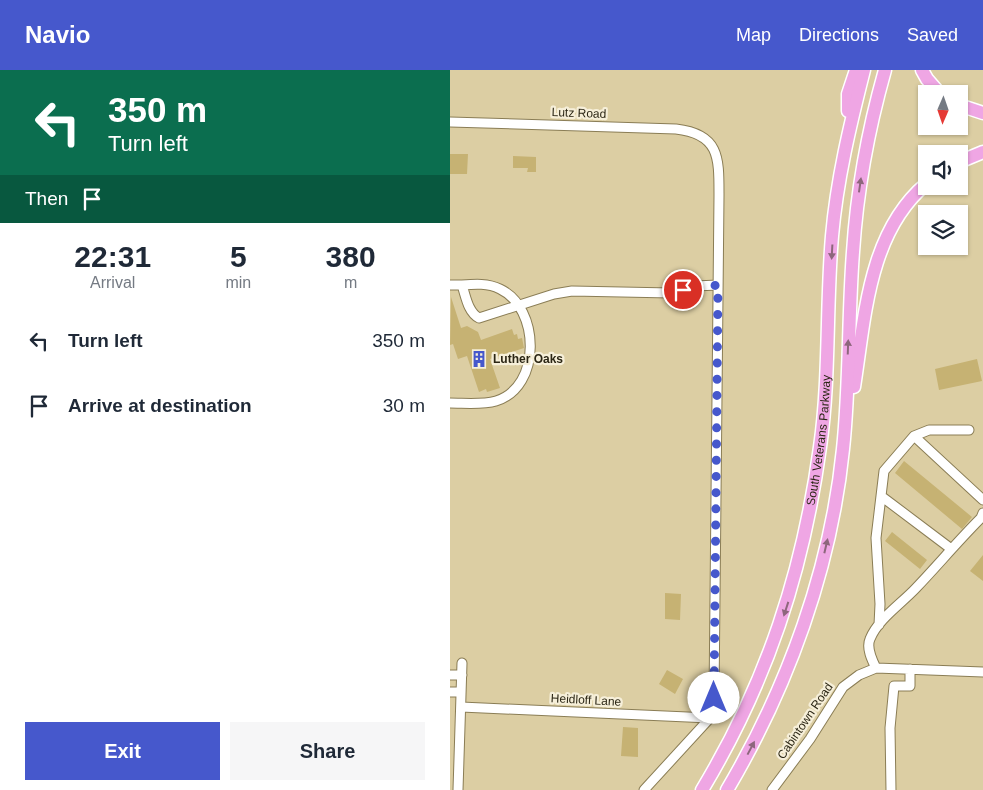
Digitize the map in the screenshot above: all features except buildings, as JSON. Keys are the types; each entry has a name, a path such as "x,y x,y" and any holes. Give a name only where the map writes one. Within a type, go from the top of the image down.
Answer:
{"highway":[{"path":"847,134 848,94 856,70"},
{"name":"South Veterans Parkway","path":"702,790 735,731 759,679 780,626 799,562 820,446 832,238 837,193 847,134 864,70"},
{"name":"South Veterans Parkway","path":"727,790 755,740 781,684 800,635 826,546 844,448 856,219 866,149 885,70"},
{"path":"922,70 932,85"},
{"path":"968,109 983,113"},
{"path":"968,158 983,152"},
{"path":"844,448 872,276 885,243 901,214 918,194"}],"street":[{"name":"Lutz Road","path":"450,122 676,129 693,131 706,138 712,145 719,166 718,285"},
{"path":"450,285 490,285 509,295 519,307 528,331 531,356 526,372 514,389 496,401 450,403"},
{"path":"462,285 473,315 479,318 519,307 554,294 572,291 671,293 695,286 718,285 714,698 710,718 644,790"},
{"path":"879,625 880,604 876,538 884,471 914,436 929,430 969,430"},
{"path":"914,436 983,500"},
{"path":"881,496 950,548"},
{"path":"876,668 869,652 869,640 879,625 916,588 950,548 981,518 983,513"},
{"path":"458,790 462,663"},
{"name":"Cabintown Road","path":"772,790 810,739 843,687 859,674 876,668 983,672"},
{"path":"891,790 890,728 894,686 910,686 910,669"},
{"path":"450,675 462,675"},
{"path":"450,692 461,692"},
{"name":"Heidloff Lane","path":"461,707 710,718"}],"place":[{"name":"Luther Oaks","path":"479,359"}],"route":[{"path":"683,290 695,286 718,285 714,698"}]}
